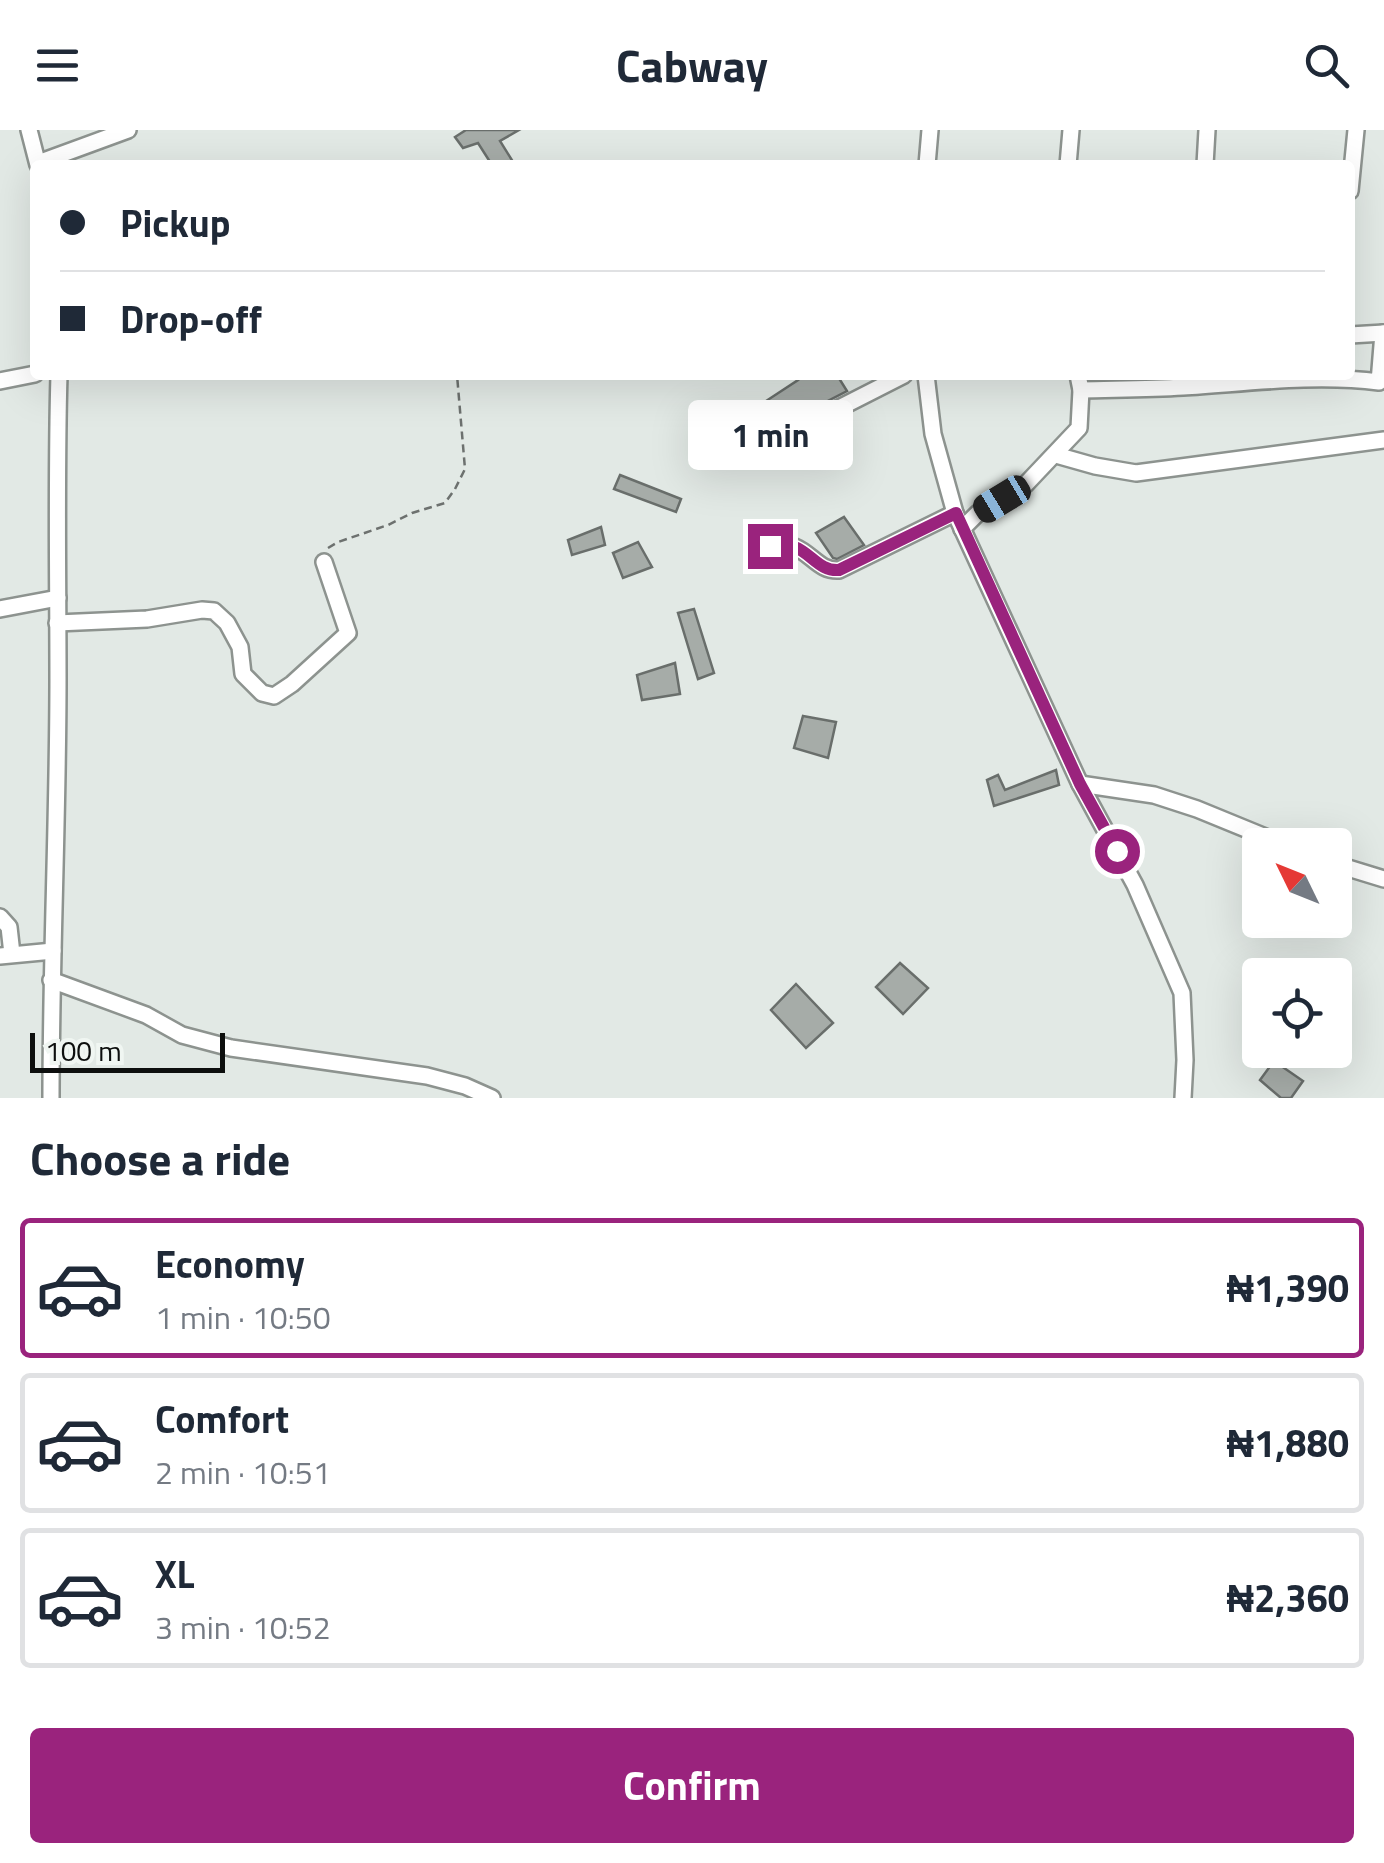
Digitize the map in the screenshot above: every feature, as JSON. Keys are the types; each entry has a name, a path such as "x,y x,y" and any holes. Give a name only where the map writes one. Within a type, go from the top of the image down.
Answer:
{"street":[{"path":"29,130 37,160"},
{"path":"49,160 128,130"},
{"path":"927,160 930,130"},
{"path":"1068,160 1070,130"},
{"path":"1206,160 1207,130"},
{"path":"1353,160 1356,130"},
{"path":"1355,335 1384,333 1379,382 1355,379"},
{"path":"0,381 30,375"},
{"path":"51,1098 59,380"},
{"path":"794,431 894,380"},
{"path":"927,380 933,434 959,521 1080,784 1135,884 1182,993 1186,1060 1183,1098"},
{"path":"770,546 784,543 796,547 829,571 839,570 978,513 1026,484 1078,428 1079,383 1184,386 1280,380"},
{"path":"1056,455 1136,473 1384,440"},
{"path":"57,623 214,611 240,647 244,674 262,693 274,696 348,633 324,562"},
{"path":"0,609 58,598"},
{"path":"1080,784 1154,795 1243,828"},
{"path":"1352,869 1384,879"},
{"path":"0,916 9,927 6,954 53,951"},
{"path":"51,980 146,1015 182,1036 231,1048 427,1076 492,1098"}],"path":[{"path":"324,562 324,550 338,542 445,504 464,469 457,380"}],"building":[{"path":"466,130 519,130 500,141 512,160 489,160 478,143 463,148 455,137"},
{"path":"798,380 840,380 847,391 789,421 783,428 766,401"},
{"path":"620,475 681,499 676,512 614,489"},
{"path":"844,517 864,545 837,559 816,533"},
{"path":"601,527 605,545 572,555 568,540"},
{"path":"638,542 652,567 623,578 613,553"},
{"path":"694,609 714,673 698,679 678,613"},
{"path":"675,663 680,694 642,700 637,675"},
{"path":"803,716 836,722 828,758 794,748"},
{"path":"1056,770 1059,785 994,806 987,780 998,775 1005,790"},
{"path":"900,963 928,988 903,1014 876,987"},
{"path":"796,984 833,1023 806,1048 771,1010"},
{"path":"1269,1068 1284,1068 1303,1081 1291,1098 1281,1098 1260,1080"}],"route":[{"path":"770,546 784,543 796,547 829,571 839,570 956,513 1080,784 1117,851"}]}
